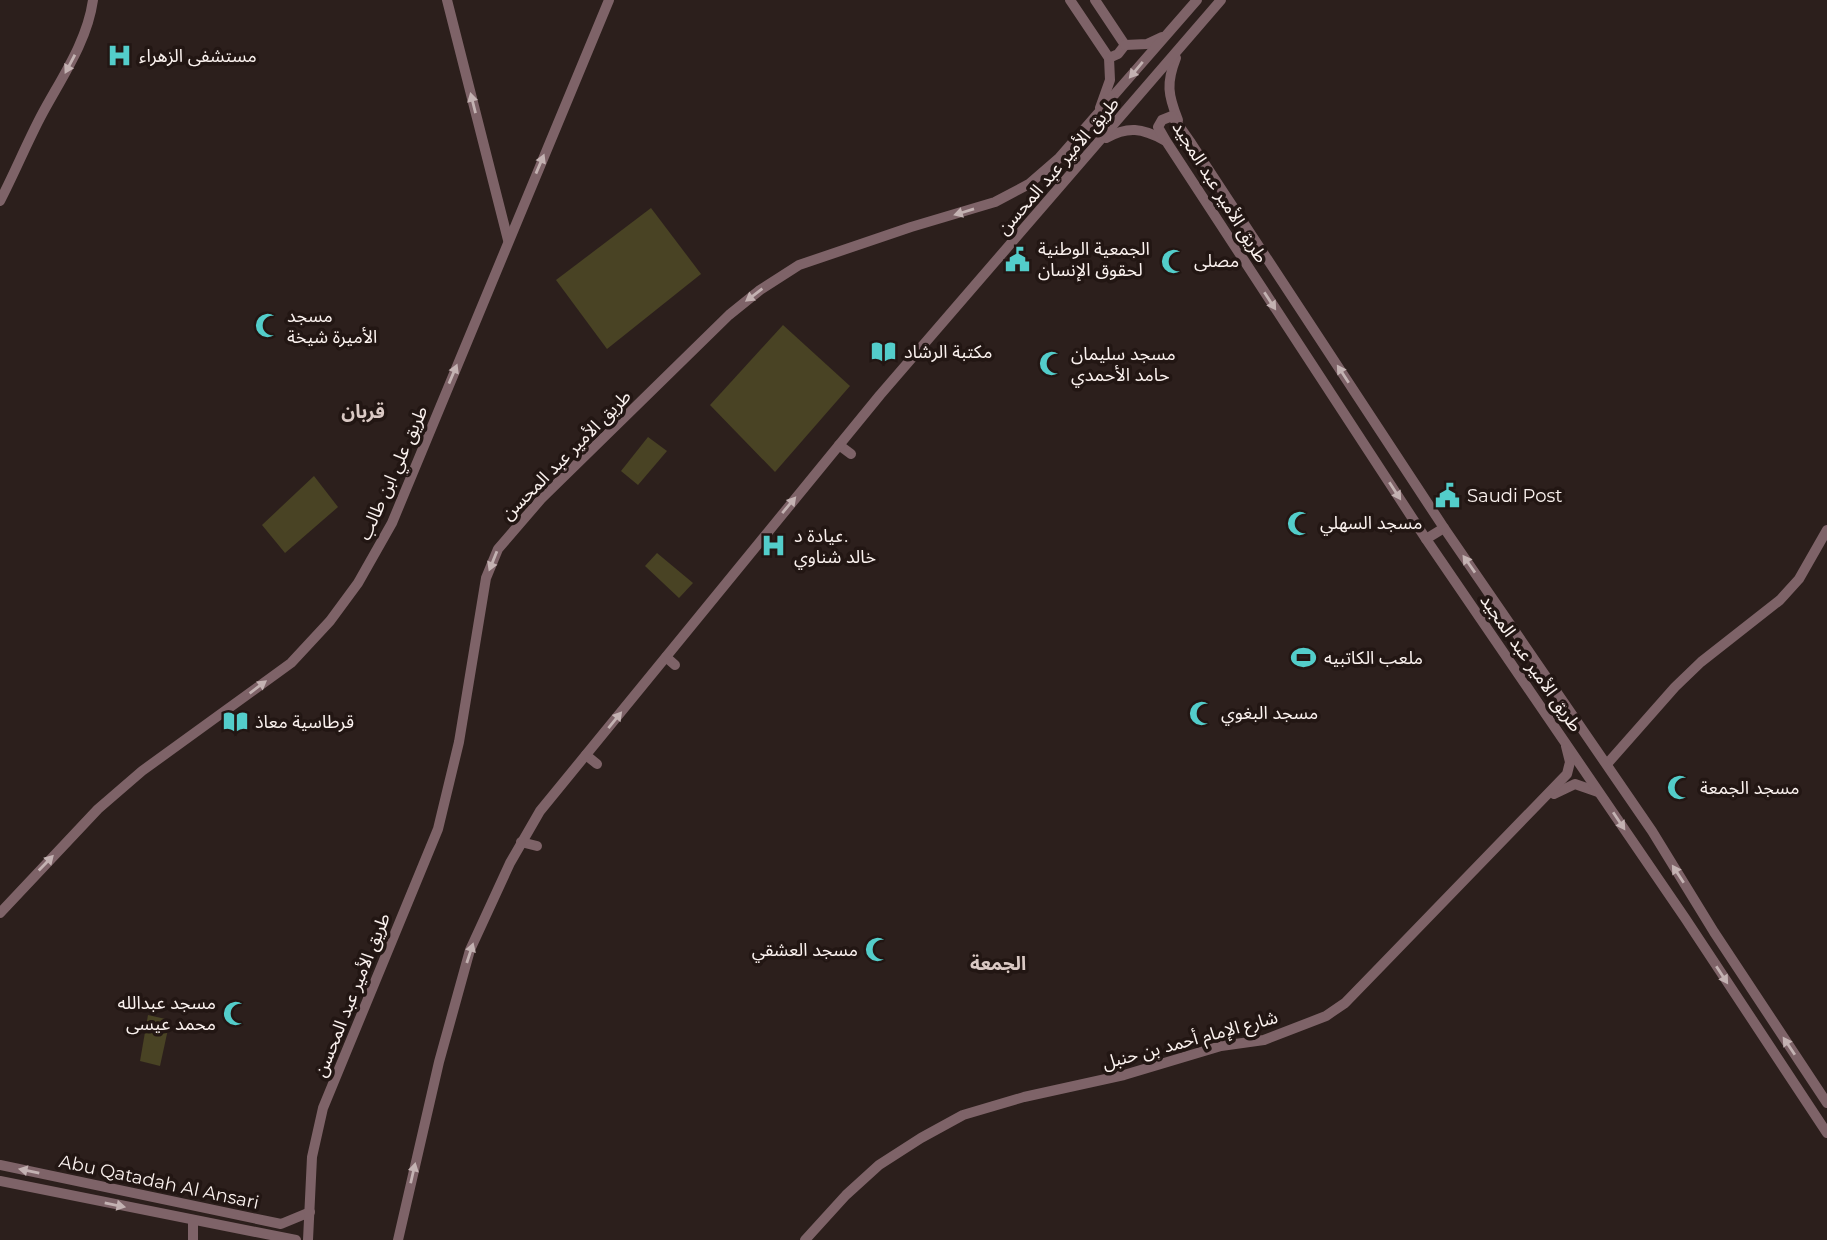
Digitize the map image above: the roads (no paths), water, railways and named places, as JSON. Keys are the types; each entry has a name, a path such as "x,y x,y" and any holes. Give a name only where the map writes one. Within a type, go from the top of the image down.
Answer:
{"main road":[{"path":"0,201 74,55 91,17 93,0"},
{"path":"447,0 508,240"},
{"name":"طريق علي ابن طالب","path":"0,913 98,809 142,771 291,663 331,621 358,583 392,523 609,0"},
{"path":"1070,0 1108,58 1110,80 1098,114"},
{"path":"1096,0 1125,45"},
{"name":"طريق الأمير عبد المحسن","path":"308,1240 313,1157 323,1108 438,830 460,742 486,578 498,549 541,499 729,315 760,290 799,265 995,202 1029,184 1049,167 1098,114 1197,0"},
{"name":"طريق الأمير عبد المحسن","path":"398,1240 439,1062 467,962 479,927 521,842 540,811 839,445 1221,0"},
{"path":"1108,58 1118,54 1125,45 1147,44 1166,36"},
{"path":"1181,48 1170,73 1168,89 1182,131"},
{"name":"طريق الأمير عبد المجيد","path":"1827,1103 1741,975 1652,831 1444,528 1172,116 1163,120 1158,127 1166,141 1426,539 1564,739 1827,1133"},
{"path":"1100,142 1118,131 1130,128 1142,129 1166,141"},
{"path":"839,445 851,454"},
{"path":"1426,539 1444,528"},
{"path":"1607,764 1675,687 1701,662 1780,600 1799,579 1827,530"},
{"path":"666,657 675,665"},
{"name":"شارع الإمام أحمد بن حنبل","path":"804,1240 846,1195 879,1165 963,1115 1024,1097 1124,1075 1222,1046 1264,1040 1326,1016 1345,1003 1371,977 1567,774 1570,762 1564,739"},
{"path":"586,755 597,764"},
{"path":"1542,801 1575,784 1600,793"},
{"path":"521,842 537,846"},
{"path":"1804,1098 1818,1089"},
{"name":"Abu Qatadah Al Ansari","path":"0,1165 281,1224 310,1212"},
{"name":"Abu Qatadah Al Ansari","path":"0,1181 263,1236 296,1240"},
{"path":"192,1220 194,1240"}],"place":[{"name":"مستشفى الزهراء","path":"119,56"},
{"name":"الجمعية الوطنية لحقوق الإنسان","path":"1018,259"},
{"name":"مصلى","path":"1174,261"},
{"name":"مسجد الأميرة شيخة","path":"267,326"},
{"name":"مكتبة الرشاد","path":"884,352"},
{"name":"مسجد سليمان حامد الأحمدي","path":"1051,364"},
{"name":"Saudi Post","path":"1447,496"},
{"name":"مسجد السهلي","path":"1300,523"},
{"name":"عيادة د. خالد شناوي","path":"774,546"},
{"name":"ملعب الكاتبيه","path":"1304,658"},
{"name":"مسجد البغوي","path":"1201,713"},
{"name":"قرطاسية معاذ","path":"235,722"},
{"name":"مسجد الجمعة","path":"1680,788"},
{"name":"مسجد العشقي","path":"878,950"},
{"name":"مسجد عبدالله محمد عيسى","path":"236,1013"}],"district":[{"name":"قربان","path":"363,411"},
{"name":"الجمعة","path":"998,963"}]}
